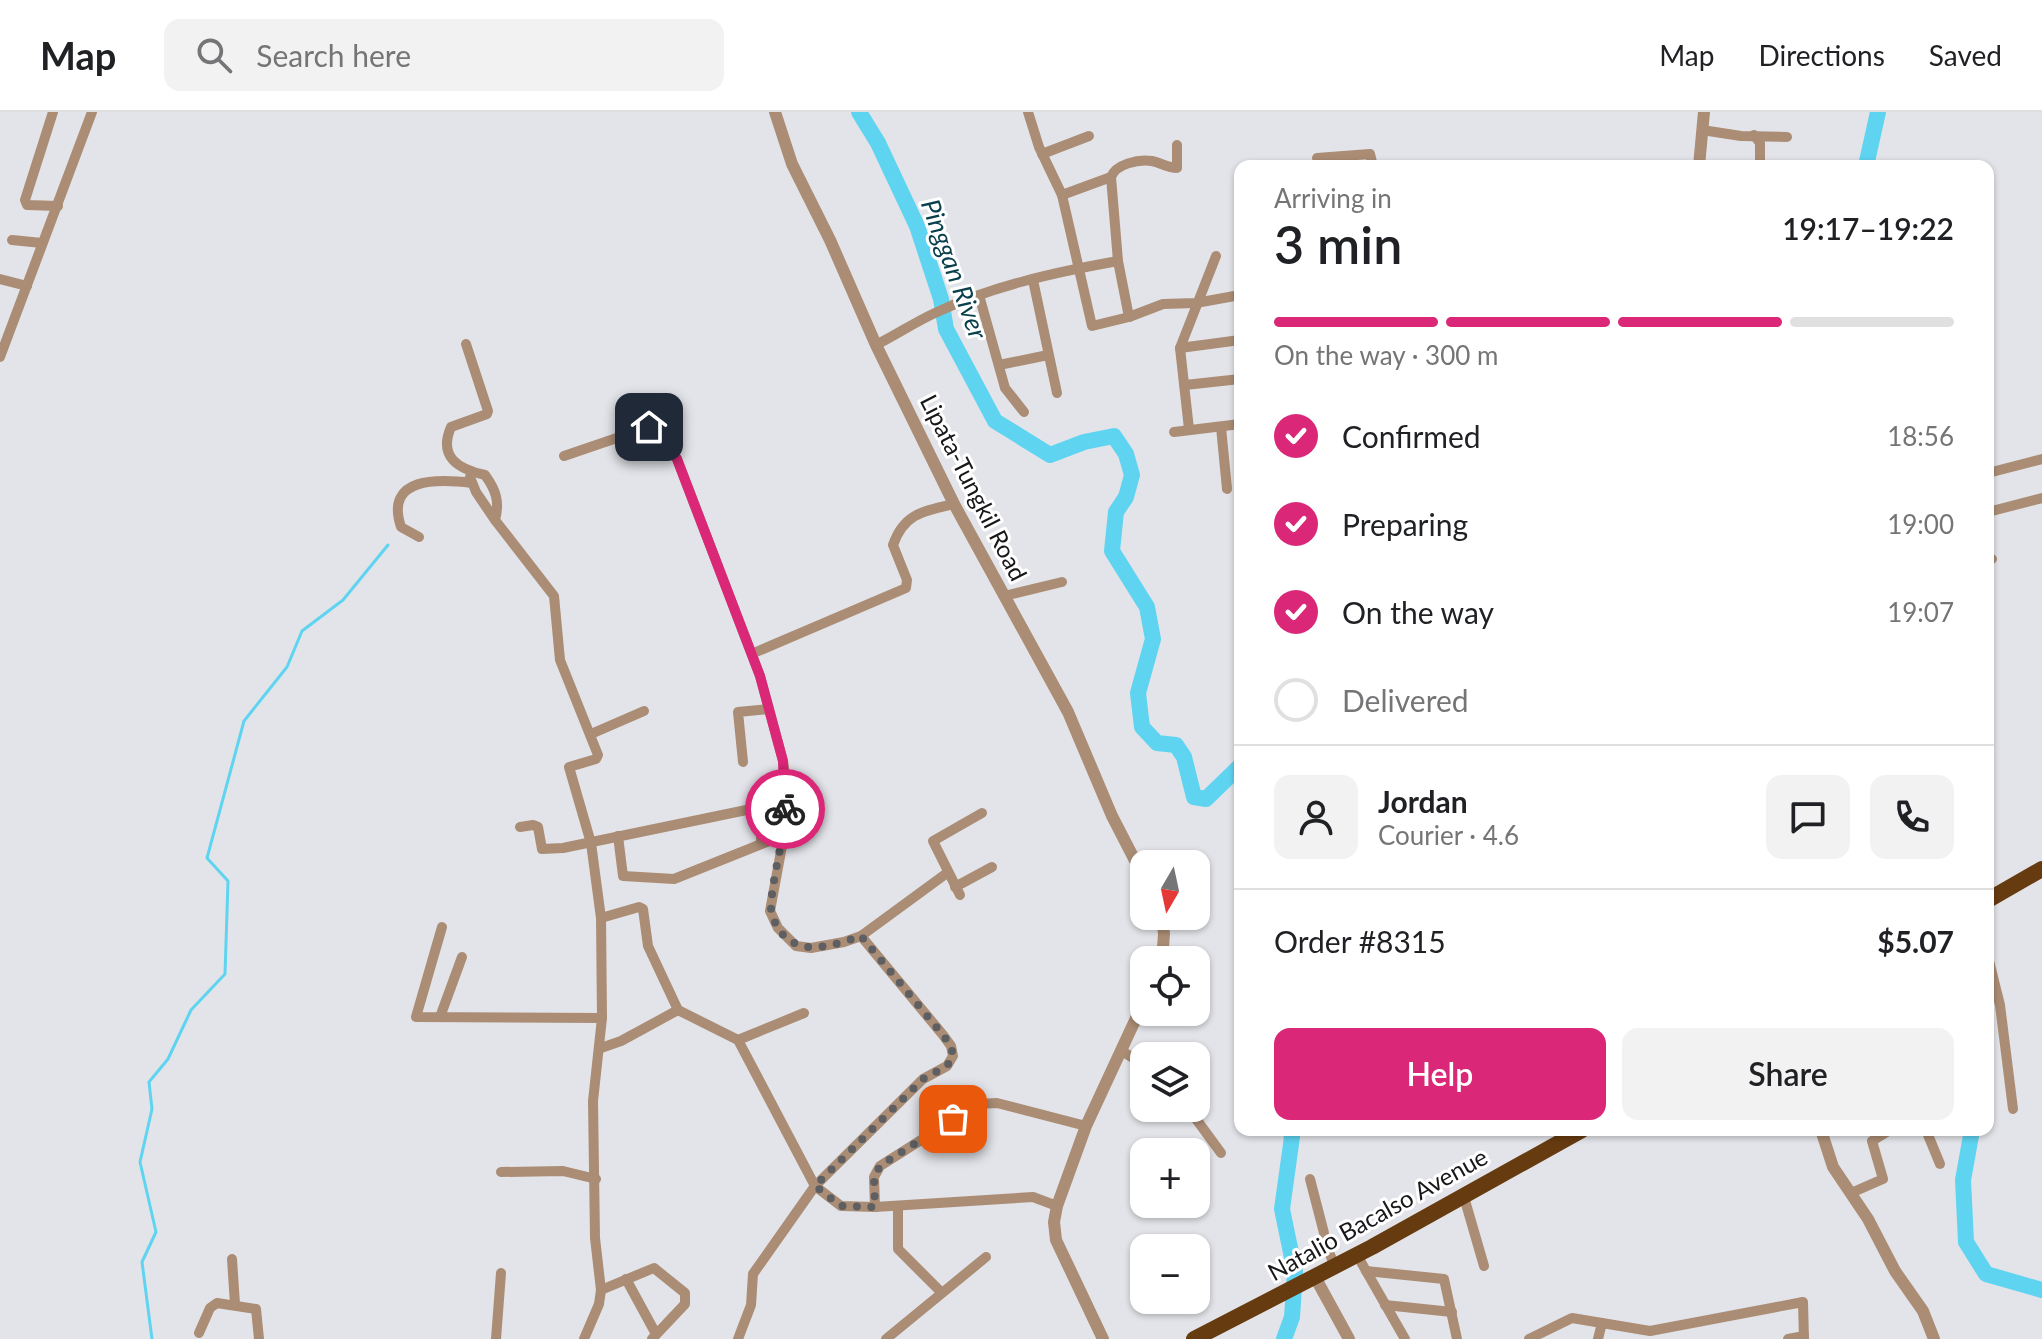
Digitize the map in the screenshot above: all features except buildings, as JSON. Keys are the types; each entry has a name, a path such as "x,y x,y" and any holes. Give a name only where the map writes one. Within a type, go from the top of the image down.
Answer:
{"highway":[{"path":"1994,897 2042,869"},
{"name":"Natalio Bacalso Avenue","path":"1194,1339 1310,1280 1332,1258 1357,1255 1571,1136"}],"street":[{"path":"53,112 25,200 27,205 58,206"},
{"path":"0,357 92,112"},
{"name":"Lipata-Tungkil Road","path":"775,112 792,164 830,240 876,345 954,504 1068,712 1130,851"},
{"path":"1028,112 1042,154 1062,195 1092,326 1129,317 1163,298 1196,303 1234,297"},
{"path":"1700,160 1704,112"},
{"path":"1702,130 1741,136 1787,137"},
{"path":"1754,135 1760,143 1760,160"},
{"path":"1042,154 1089,136"},
{"path":"1129,317 1118,261 1111,177 1120,166 1150,161 1176,169 1179,166 1177,145"},
{"path":"1317,159 1370,154 1372,160"},
{"path":"1062,195 1111,177"},
{"path":"12,240 42,243"},
{"path":"1189,429 1180,348 1216,256"},
{"path":"876,345 936,313 979,295 1078,268 1118,261"},
{"path":"0,279 27,286"},
{"path":"1033,280 1057,393"},
{"path":"979,295 1005,388 1024,412"},
{"path":"1180,348 1234,341"},
{"path":"466,344 488,411 451,427 445,445 449,457 468,471 485,475 494,487 498,507 495,520"},
{"path":"999,365 1048,355"},
{"path":"1185,385 1234,380"},
{"path":"1174,432 1234,425"},
{"path":"1221,427 1227,489"},
{"path":"564,456 646,428 655,429 677,459 756,665 783,761 786,783 784,835 770,911 778,928 796,946 811,948 861,936 947,873"},
{"path":"1994,471 2042,459"},
{"path":"468,471 495,520 554,596 560,660 591,734 597,758 569,767 591,843 601,918 601,1048 593,1101 595,1238 601,1290 599,1304 584,1339"},
{"path":"1227,472 1234,471"},
{"path":"419,537 401,527 397,514 400,498 410,487 438,479 472,483"},
{"path":"1994,510 2042,498"},
{"path":"756,652 906,588 907,580 893,545 901,527 920,512 954,504"},
{"path":"1004,596 1062,582"},
{"path":"743,762 738,712 769,709"},
{"path":"591,734 644,711"},
{"path":"520,827 538,827 542,849 591,843 756,808 762,811 761,843"},
{"path":"982,813 933,841 957,891 992,867"},
{"path":"618,836 621,874 628,878 674,879 784,835"},
{"path":"601,918 639,907 643,909 648,946 678,1010 738,1040 815,1186 841,1206 898,1206 1033,1197 1057,1206"},
{"path":"442,927 416,1017 602,1018"},
{"path":"738,1339 751,1305 753,1274 815,1186 923,1079 947,1066 953,1056 951,1046 943,1035 861,936"},
{"path":"440,1017 462,957"},
{"path":"1994,981 2000,1005 2013,1109"},
{"path":"601,1048 621,1041 678,1010"},
{"path":"738,1040 804,1013"},
{"path":"1103,1339 1056,1240 1054,1222 1086,1126 1133,1026"},
{"path":"1122,1051 1130,1056"},
{"path":"875,1207 874,1177 880,1166 978,1104 997,1103 1086,1126"},
{"path":"1198,1122 1221,1153"},
{"path":"1823,1136 1833,1167 1868,1219 1895,1271 1923,1311 1934,1339"},
{"path":"1851,1193 1883,1179 1872,1143 1880,1136"},
{"path":"1928,1136 1940,1164"},
{"path":"501,1172 563,1171 596,1179"},
{"path":"1310,1179 1324,1233"},
{"path":"1464,1197 1484,1266"},
{"path":"898,1206 897,1247 941,1292"},
{"path":"1357,1255 1405,1339"},
{"path":"886,1339 986,1257"},
{"path":"232,1259 235,1304"},
{"path":"601,1290 649,1268 656,1268 685,1293 685,1304 654,1337 626,1279"},
{"path":"1366,1271 1444,1279 1457,1339"},
{"path":"496,1339 501,1273"},
{"path":"1310,1280 1349,1339"},
{"path":"1529,1339 1572,1318 1650,1331 1803,1302 1804,1337 1788,1339"},
{"path":"199,1333 210,1308 217,1303 235,1304 256,1309 259,1339"},
{"path":"1385,1305 1452,1312"},
{"path":"1598,1339 1602,1323"}],"waterway":[{"name":"Pinggan River","path":"859,112 878,143 917,226 941,299 946,329 995,421 1050,455 1084,442 1114,436 1126,454 1132,475 1126,497 1116,512 1112,551 1147,607 1153,639 1138,693 1142,727 1157,743 1176,745 1184,757 1194,797 1206,799 1234,772"},
{"path":"1867,160 1878,112"},
{"path":"152,1339 142,1262 156,1232 140,1162 152,1109 149,1082 168,1059 191,1010 225,974 228,881 207,858 244,721 287,667 302,631 343,600 388,545"},
{"name":"Pinggan River","path":"1284,1339 1292,1317 1295,1272 1282,1209 1292,1136"},
{"path":"1971,1136 1963,1180 1966,1242 1986,1274 2042,1290"}],"way so far":[{"path":"785,809 784,835 770,911 778,928 796,946 811,948 861,936 943,1035 951,1046 953,1056 947,1066 923,1079 815,1186 841,1206 875,1207 874,1177 880,1166 953,1119"}],"route":[{"path":"649,427 655,429 677,459 760,676 783,761 785,809"}]}
